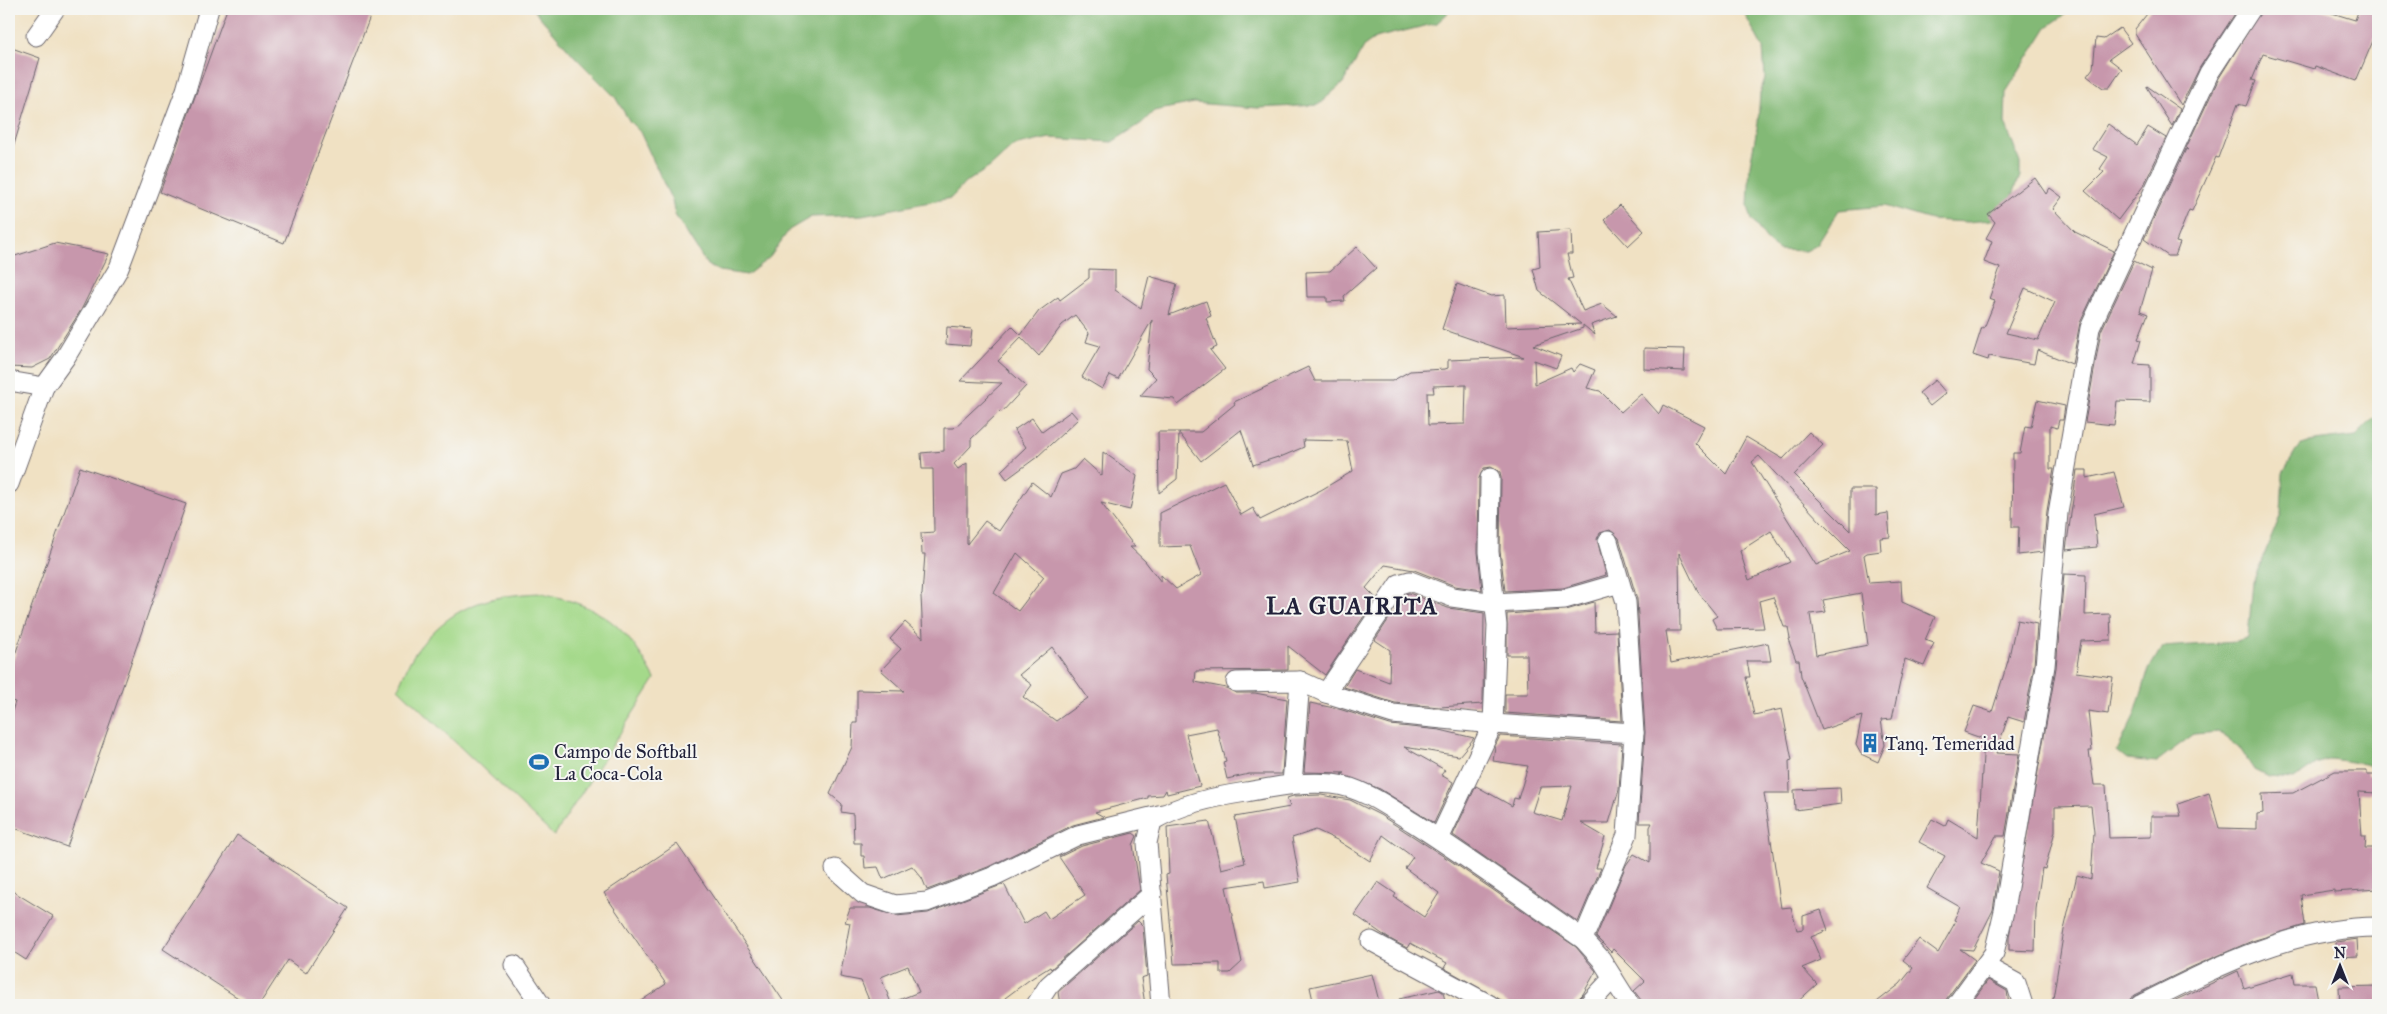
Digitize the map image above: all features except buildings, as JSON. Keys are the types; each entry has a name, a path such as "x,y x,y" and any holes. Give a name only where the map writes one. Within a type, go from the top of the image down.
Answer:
{"street":[{"path":"36,36 55,9"},
{"path":"9,484 44,387 65,358 119,268 186,90 209,9"},
{"path":"1956,1005 1994,953 2004,911 2045,666 2058,513 2090,328 2209,73 2251,9"},
{"path":"9,381 44,387"},
{"path":"1439,839 1493,724 1497,625 1489,552 1490,478"},
{"path":"1583,939 1627,835 1634,733 1626,602 1608,541"},
{"path":"1326,693 1399,584 1404,581 1410,581 1452,597 1495,603 1565,599 1620,583"},
{"path":"1236,682 1300,681 1326,693 1393,714 1493,724 1634,733"},
{"path":"1292,784 1300,681"},
{"path":"1161,1005 1147,843 1148,831 1152,821 1180,807 1228,795 1292,784 1333,784 1356,791 1380,802 1439,839 1583,939 1601,959 1630,1005"},
{"path":"835,869 863,894 895,905 927,902 992,877 1078,835 1164,814"},
{"path":"1036,1005 1049,985 1152,894"},
{"path":"2140,1005 2264,947 2305,936 2352,928 2378,927"},
{"path":"1371,941 1490,1005"},
{"path":"514,965 541,1005"},
{"path":"1985,966 2016,983 2023,1005"},
{"path":"1588,1005 1613,978"}],"green space":[{"path":"533,9 1452,9 1437,23 1375,38 1365,45 1343,83 1318,105 1258,108 1194,103 1154,111 1142,123 1112,142 1050,138 1013,146 990,167 965,183 951,198 862,215 811,217 789,230 770,257 747,275 719,271 707,265 675,215 672,201 640,132 630,122 615,97 576,58"},
{"path":"1742,9 2073,9 2047,27 2006,92 2005,123 2020,163 2020,176 2010,203 2001,213 1991,220 1968,222 1931,220 1884,206 1839,210 1817,245 1806,251 1779,250 1769,243 1752,220 1748,206 1750,165 1758,123 1760,93 1765,78 1763,48"},
{"path":"2378,414 2378,766 2331,759 2316,764 2294,779 2268,777 2254,770 2239,747 2219,732 2194,734 2156,762 2127,759 2117,751 2135,714 2149,669 2162,647 2236,642 2248,637 2253,582 2281,514 2283,473 2299,446 2314,441 2356,436"},
{"name":"Campo de Softball La Coca-Cola","path":"542,593 582,605 610,621 633,644 655,679 554,836 398,688 415,653 428,637 456,614 486,600"}],"place":[{"name":"Tanq. Temeridad","path":"1870,743"},
{"name":"Campo de Softball La Coca-Cola","path":"539,762"}],"district":[{"name":"LA GUAIRITA","path":"1352,606"}]}
